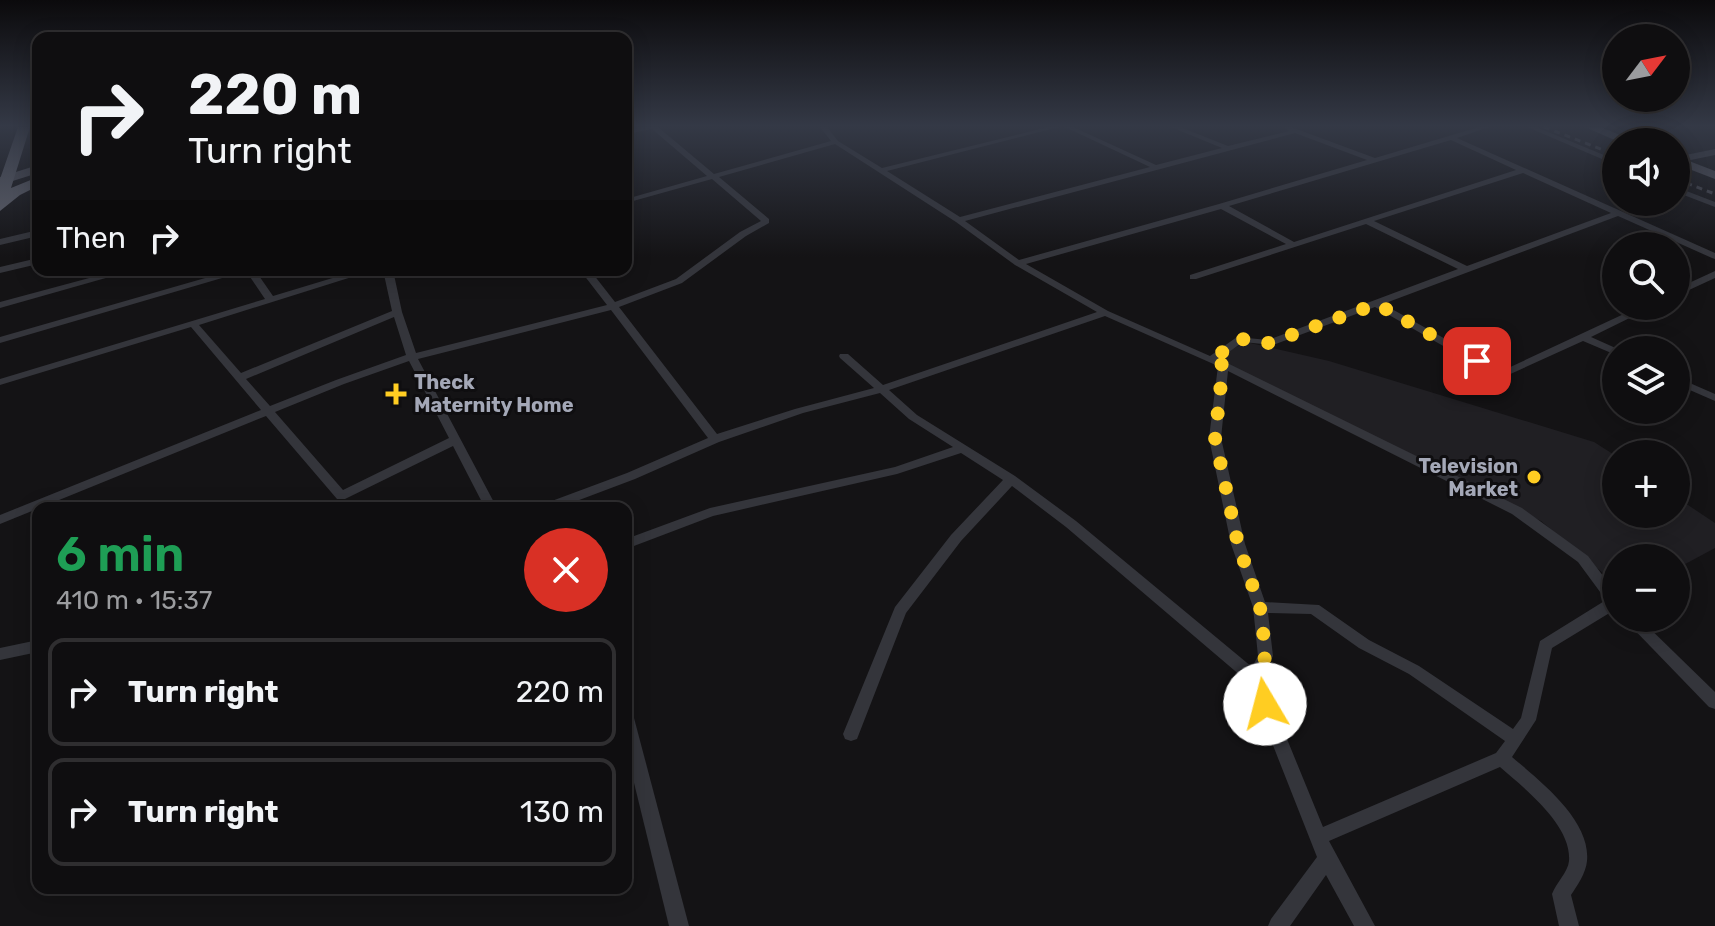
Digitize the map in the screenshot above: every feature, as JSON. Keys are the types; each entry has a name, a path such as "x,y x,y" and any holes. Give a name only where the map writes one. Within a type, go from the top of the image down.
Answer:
{"highway":[{"path":"0,204 3,177"},
{"path":"0,204 32,184"}],"main road":[{"path":"3,177 32,172"}],"street":[{"path":"45,502 340,382 412,357 614,306 679,281 766,221 707,170"},
{"path":"632,199 735,170"},
{"path":"881,170 959,220 1018,263 1105,313 1217,363 1517,511 1583,559 1602,585"},
{"path":"959,220 1138,170"},
{"path":"1018,263 1339,170"},
{"path":"1193,277 1523,170"},
{"path":"1524,170 1602,206"},
{"path":"1690,195 1715,205"},
{"path":"1222,206 1294,245"},
{"path":"1254,678 1266,656 1260,607 1238,544 1215,438 1217,363 1241,339 1269,343 1610,216"},
{"path":"1625,216 1715,256"},
{"path":"1367,221 1467,270"},
{"path":"0,242 32,234"},
{"path":"0,270 32,262"},
{"path":"1690,286 1715,274"},
{"path":"0,305 107,276"},
{"path":"0,340 222,276"},
{"path":"254,276 270,299"},
{"path":"0,382 349,276"},
{"path":"389,276 412,357 488,502"},
{"path":"590,276 715,439"},
{"path":"1377,304 1477,361 1506,373 1619,320"},
{"path":"241,377 397,312"},
{"path":"561,502 631,476 715,439 799,411 879,390 1105,313"},
{"path":"193,324 341,496 455,440"},
{"path":"1583,337 1602,346"},
{"path":"844,356 913,417 1011,479 1071,524 1254,678 1327,859 1365,926"},
{"path":"1690,386 1715,398"},
{"path":"632,542 710,512 897,470 963,448"},
{"path":"851,734 900,611 956,538 1011,479"},
{"path":"0,520 32,507"},
{"path":"1260,607 1314,609 1364,644 1414,670 1515,739"},
{"path":"1319,837 1502,758 1528,720 1545,645 1602,611"},
{"path":"1645,632 1713,697"},
{"path":"0,654 32,647"},
{"path":"632,742 679,926"},
{"path":"1502,758 1551,803 1575,839 1578,863 1561,894 1569,926"},
{"path":"1278,926 1327,859"}],"shaded area":[{"name":"Television Market","path":"1246,342 1329,361 1594,442 1602,447 1602,528 1690,528 1690,506 1715,523 1715,548 1690,561 1690,544 1602,544 1602,572 1541,521 1215,358"}],"railway":[{"path":"1690,184 1715,194"}],"place":[{"name":"Theck Maternity Home","path":"396,394"},
{"name":"Television Market","path":"1534,477"}],"route":[{"path":"1265,704 1254,678 1266,656 1260,607 1238,544 1215,438 1223,365 1211,360 1241,339 1269,343 1377,304 1477,361"}]}
